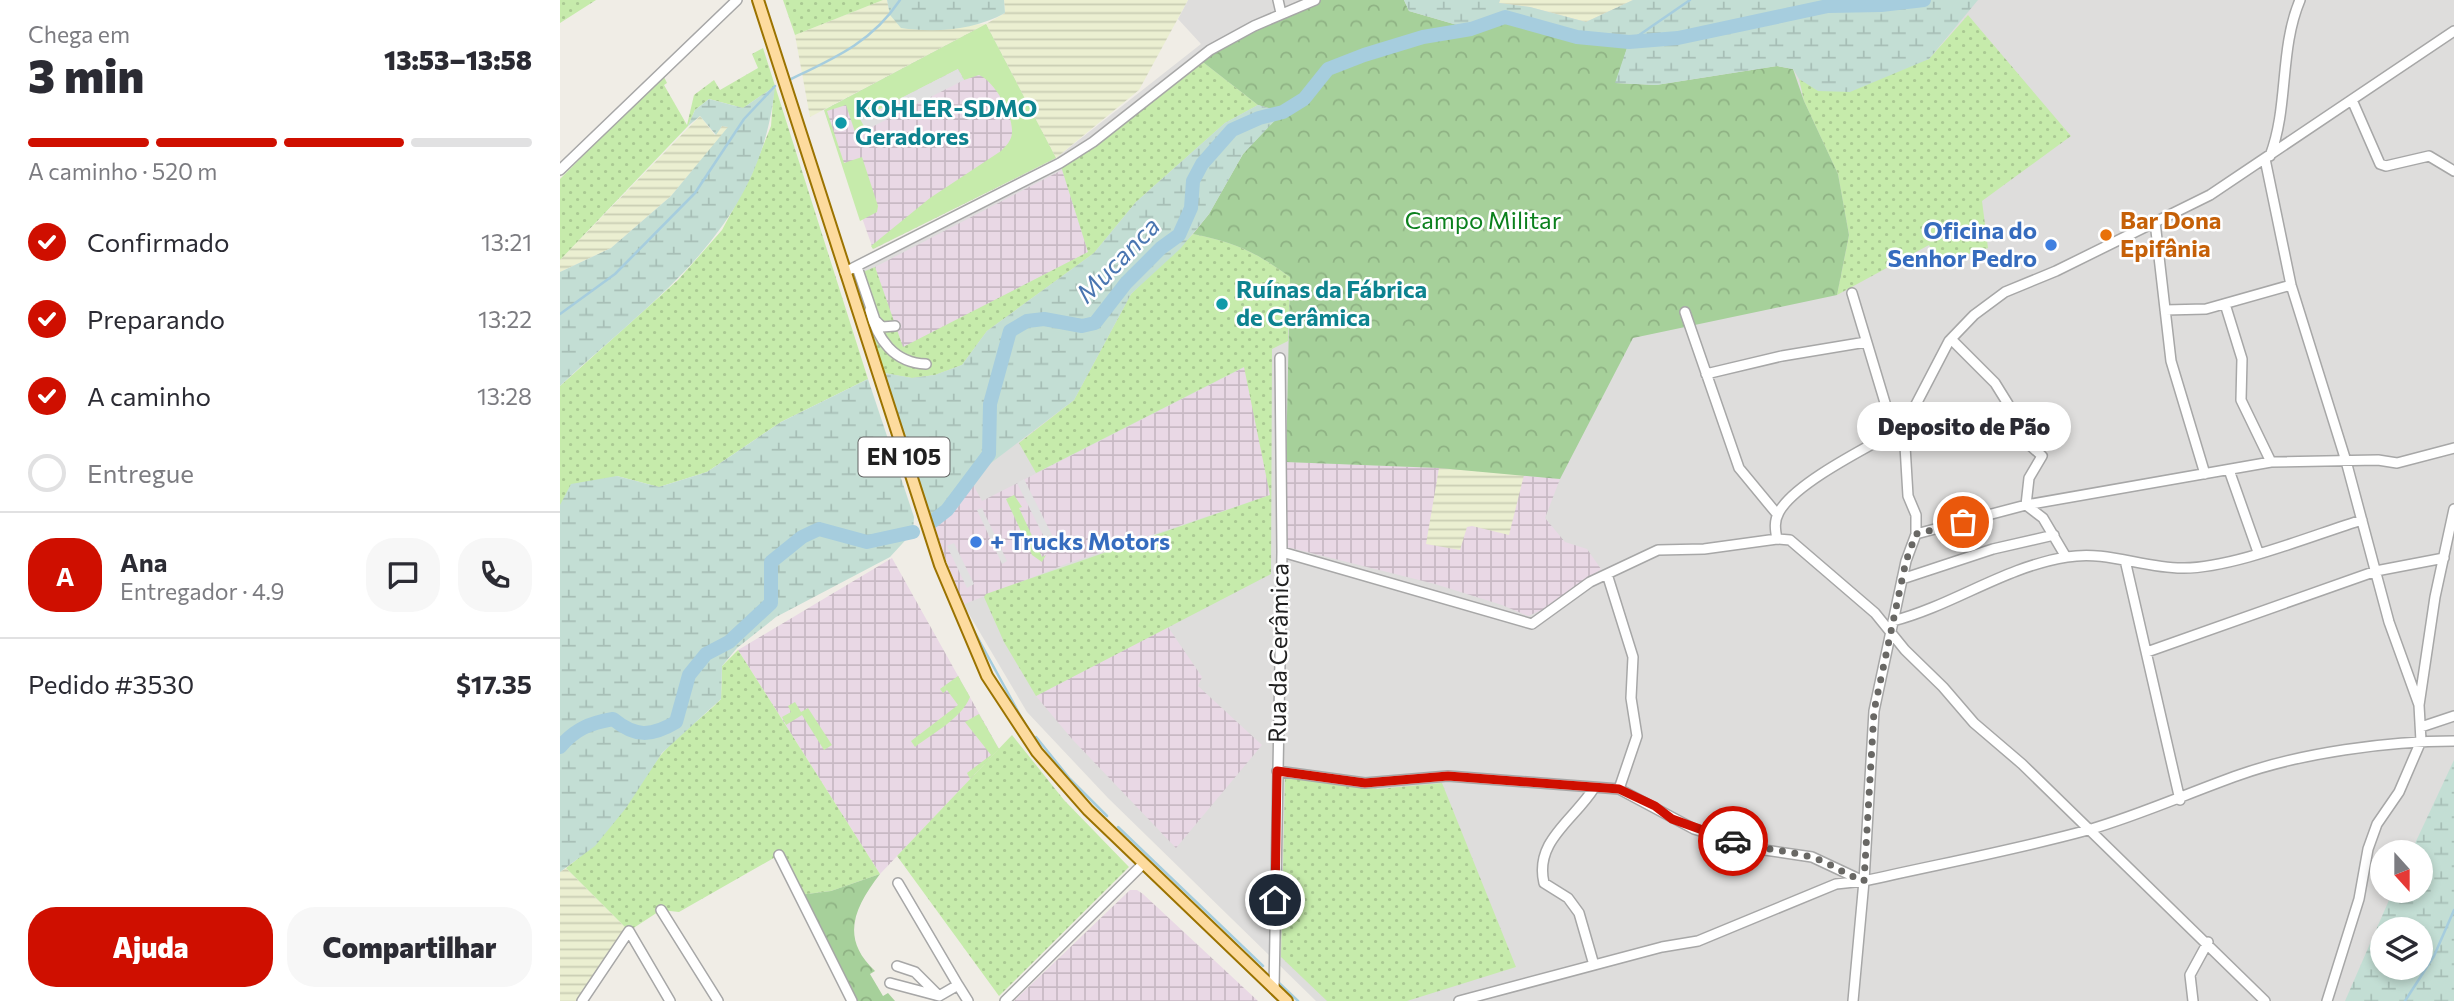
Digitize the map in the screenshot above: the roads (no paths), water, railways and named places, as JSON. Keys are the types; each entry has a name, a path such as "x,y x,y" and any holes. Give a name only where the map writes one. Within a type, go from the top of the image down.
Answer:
{"main road":[{"name":"EN 105","path":"758,0 940,565 987,676 1045,762 1143,864 1287,1001"}],"street":[{"path":"560,170 737,0"},
{"path":"1278,0 1281,13"},
{"path":"845,272 1060,163 1093,142 1210,50 1281,13 1315,0"},
{"path":"2300,0 2287,43 2278,127 2268,157 2291,285 2346,461 2389,622 2419,705 2421,727 2421,741 2399,792 2377,824 2368,849 2359,899 2327,1001"},
{"path":"1853,1001 1864,881 1874,711 1902,579 1916,534 1916,515 1908,496 1905,446 1912,412 1951,339 1974,315 2005,292 2210,195 2454,31"},
{"path":"2352,100 2380,164 2386,166 2428,156 2454,171"},
{"path":"2155,222 2171,361 2205,474"},
{"path":"857,267 877,331 889,349 906,360 926,364"},
{"path":"2165,310 2206,309 2291,285"},
{"path":"1852,293 1896,430 1905,446"},
{"path":"2225,304 2242,359 2241,400 2271,462"},
{"path":"870,310 882,327 895,326"},
{"path":"1685,312 1739,468 1777,514"},
{"path":"1951,339 1995,383 2008,404 2022,439 2042,456 2029,478 2026,505"},
{"path":"1706,374 1782,356 1866,342"},
{"name":"Rua da Cerâmica","path":"1274,989 1282,551 1280,358"},
{"path":"1777,539 1774,526 1777,514 1786,502 1814,480 1896,430"},
{"path":"1916,534 2026,505 2271,462 2378,460 2397,463 2454,448"},
{"path":"2229,470 2258,552"},
{"path":"2026,505 2043,518 2066,557"},
{"path":"2419,705 2454,509"},
{"path":"1893,621 1960,598 1983,582 2066,557 2095,554 2185,569 2216,565 2362,520"},
{"path":"1902,579 1993,549 2054,535"},
{"path":"1282,551 1532,624 1590,582 1658,550 1704,549 1777,539 1790,540 1875,613 1974,723 2022,764 2208,942 2264,1001"},
{"path":"2147,652 2376,571 2444,558"},
{"path":"2125,560 2180,800"},
{"path":"1607,574 1633,657 1632,698 1637,736 1619,789"},
{"path":"2421,727 2454,716"},
{"path":"1460,1001 1662,947 1698,941 1836,884 1864,881 2088,830 2180,800 2240,775 2333,753 2421,741 2454,740"},
{"path":"1277,771 1365,783 1448,776 1619,789 1694,829 1758,849 1812,857 1843,874 1864,881"},
{"path":"1594,788 1574,817 1543,851 1540,869 1544,883 1568,898 1579,913 1594,965"},
{"path":"779,855 852,1001"},
{"path":"1005,1001 1143,864"},
{"path":"898,883 968,1001"},
{"path":"661,910 718,1001"},
{"path":"582,1001 629,931 670,1001"},
{"path":"2193,1001 2190,975 2208,942"},
{"path":"897,966 915,972 937,998"},
{"path":"890,983 937,998 958,985"}],"waterway":[{"path":"791,79 837,56 865,38 900,0"},
{"path":"1629,42 1690,0"},
{"name":"Mucanca","path":"933,521 947,510 989,454 990,404 1010,331 1027,321 1044,319 1082,326 1095,323 1126,283 1161,248 1179,235 1191,208 1193,181 1202,164 1232,130 1259,118 1283,112 1304,99 1328,69 1423,37 1471,29 1505,17 1577,37 1629,42 1678,38 1828,6 1881,5 1924,0"},
{"path":"560,314 615,274 695,193 744,119 775,86"},
{"name":"Mucanca","path":"560,747 577,731 613,719 629,729 643,733 659,730 676,722 689,675 706,654 729,642 771,603 771,562 802,537 819,529 867,542 913,532"},
{"path":"974,631 1026,726"},
{"path":"1036,737 1070,779 1107,816"},
{"path":"1118,827 1263,966"},
{"path":"2405,1001 2434,956 2454,910"},
{"path":"1278,982 1298,1001"}],"place":[{"name":"KOHLER-SDMO Geradores","path":"841,123"},
{"name":"Bar Dona Epifânia","path":"2106,235"},
{"name":"Oficina do Senhor Pedro","path":"2051,245"},
{"name":"Ruínas da Fábrica de Cerâmica","path":"1222,304"},
{"name":"Deposito de Pão","path":"1963,522"},
{"name":"+ Trucks Motors","path":"976,542"}],"park label":[{"name":"Campo Militar","path":"1483,221"}]}
